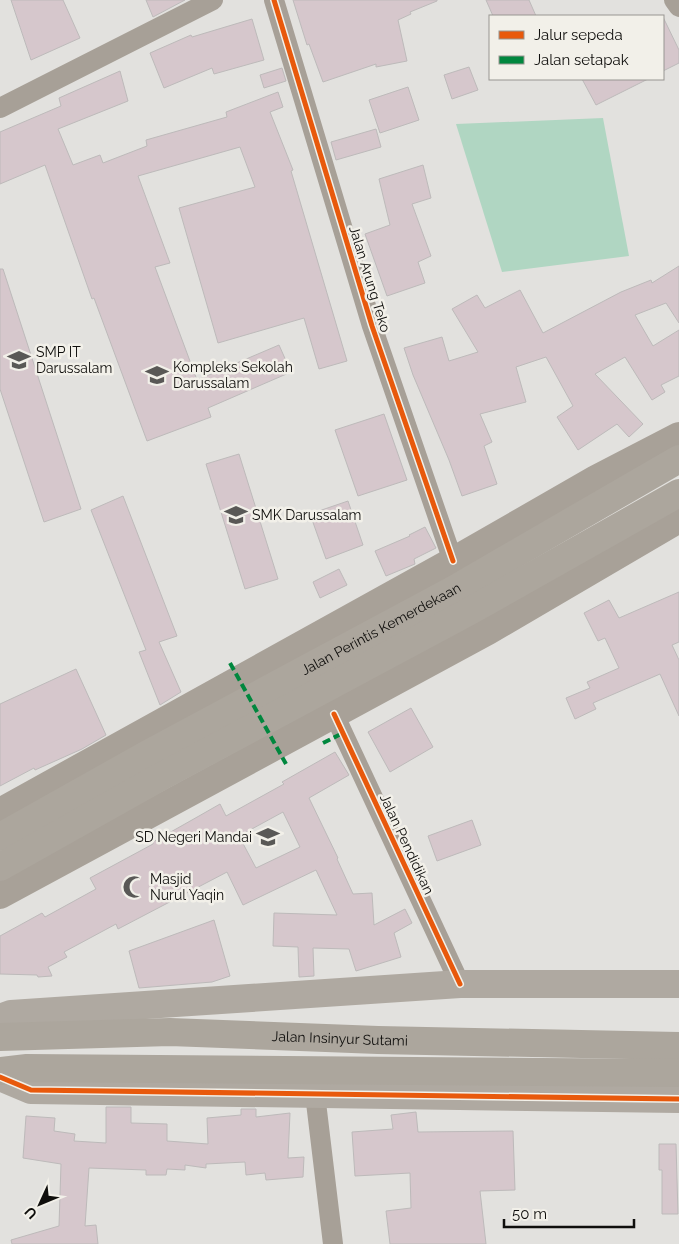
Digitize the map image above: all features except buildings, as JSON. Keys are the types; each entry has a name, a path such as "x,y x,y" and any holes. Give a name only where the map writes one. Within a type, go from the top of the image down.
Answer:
{"highway":[{"name":"Jalan Perintis Kemerdekaan","path":"0,837 453,590 679,458"},
{"name":"Jalan Perintis Kemerdekaan","path":"0,867 162,776 468,612 679,493"},
{"name":"Jalan Insinyur Sutami","path":"0,1037 170,1032 378,1040 679,1046"},
{"path":"0,1071 27,1068 679,1073"}],"main road":[{"name":"Jalan Perintis Kemerdekaan","path":"0,812 596,480 679,436"},
{"path":"0,895 488,631 679,519"}],"street":[{"path":"0,108 213,0"},
{"name":"Jalan Arung Teko","path":"274,0 372,326 453,561"},
{"path":"674,0 679,7"},
{"name":"Jalan Pendidikan","path":"334,714 460,984"},
{"path":"0,1018 11,1014 460,984 679,984"},
{"path":"0,1077 31,1090 679,1098"},
{"path":"315,1094 333,1244"}],"green space":[{"path":"603,118 629,256 502,272 456,124"}],"marked path":[{"path":"230,663 286,764"},
{"path":"323,743 343,733"}],"cycle path":[{"path":"274,0 372,326 453,561"},
{"path":"334,714 460,984"},
{"path":"0,1077 31,1090 679,1099"}],"place":[{"name":"SMP IT Darussalam","path":"19,360"},
{"name":"Kompleks Sekolah Darussalam","path":"157,375"},
{"name":"SMK Darussalam","path":"236,515"},
{"name":"SD Negeri Mandai","path":"268,837"},
{"name":"Masjid Nurul Yaqin","path":"134,887"}]}
